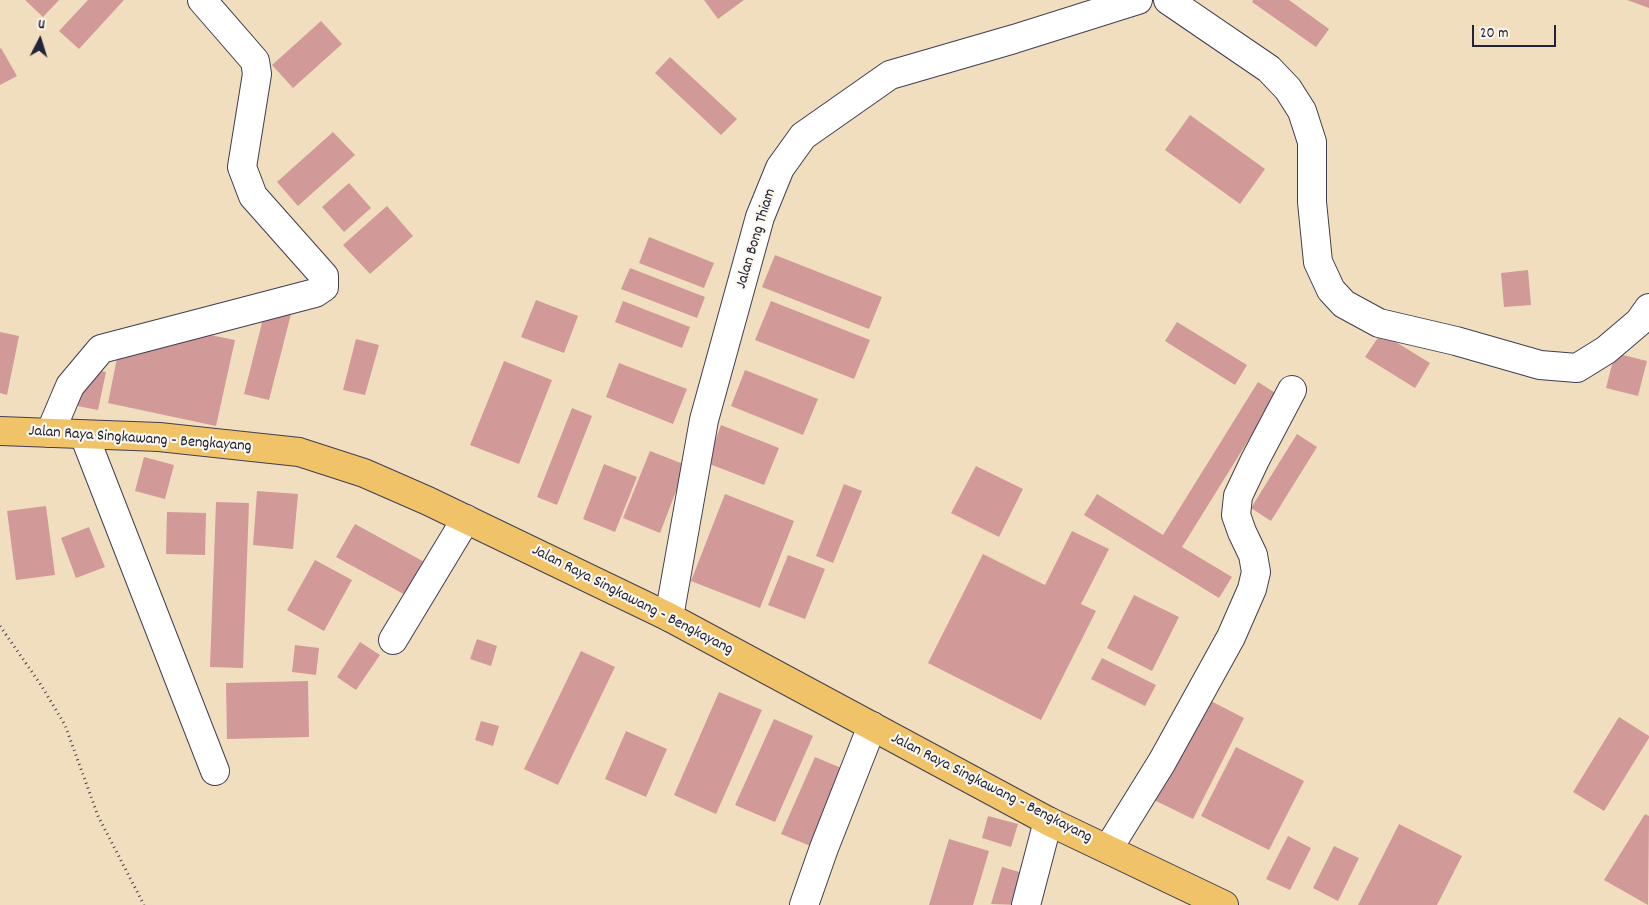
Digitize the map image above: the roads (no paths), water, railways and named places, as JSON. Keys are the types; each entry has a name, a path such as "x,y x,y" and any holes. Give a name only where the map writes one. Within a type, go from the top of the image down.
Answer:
{"main road":[{"name":"Jalan Raya Singkawang - Bengkayang","path":"0,431 159,438 299,452 364,473 466,519 668,617 1048,821 1224,905"}],"street":[{"path":"50,433 70,386 101,349 315,293 324,287 324,276 253,196 242,167 257,74 255,60 202,0"},
{"name":"Jalan Bong Thiam","path":"668,617 704,420 760,217 780,168 803,136 890,75 1138,0"},
{"path":"1168,0 1269,69 1288,89 1302,111 1312,142 1312,202 1318,262 1332,290 1344,304 1379,323 1456,340 1540,365 1577,368 1606,350 1640,322 1649,308"},
{"path":"1108,849 1162,762 1231,637 1252,590 1256,572 1253,555 1236,515 1238,496 1292,390"},
{"path":"84,435 215,771"},
{"path":"393,640 466,519"},
{"path":"804,905 824,848 872,726"},
{"path":"1026,905 1048,821"}]}
